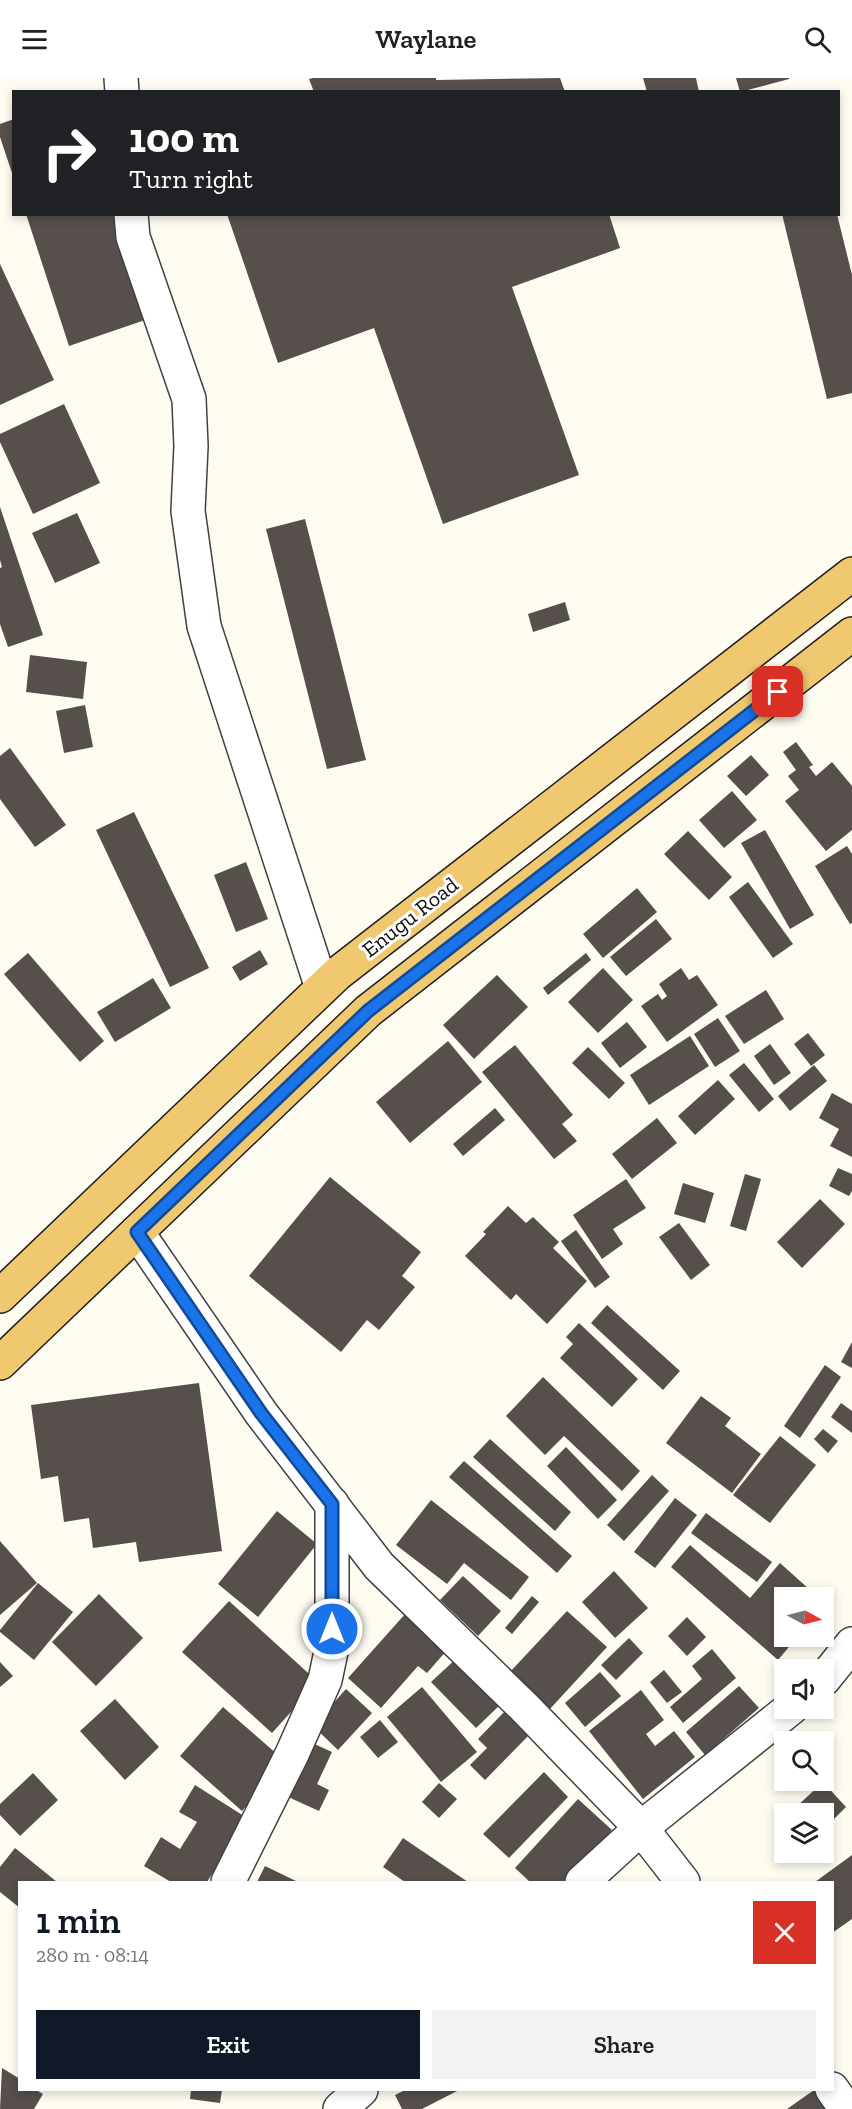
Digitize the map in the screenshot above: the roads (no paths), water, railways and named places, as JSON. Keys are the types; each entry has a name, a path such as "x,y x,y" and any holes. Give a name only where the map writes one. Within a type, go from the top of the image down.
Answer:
{"main road":[{"name":"Enugu Road","path":"0,1296 337,974 852,574"},
{"path":"0,1363 368,1011 852,634"}],"street":[{"path":"131,216 133,237 189,399 191,446 188,511 204,626 322,988"},
{"path":"137,1232 261,1413 379,1566 524,1707 641,1828 681,1881"},
{"path":"228,1881 292,1754 325,1680 332,1647 332,1504"},
{"path":"834,1666 852,1644"},
{"path":"583,1881 641,1828 777,1719"},
{"path":"340,2109 359,2091"},
{"path":"833,2091 846,2109"}]}
